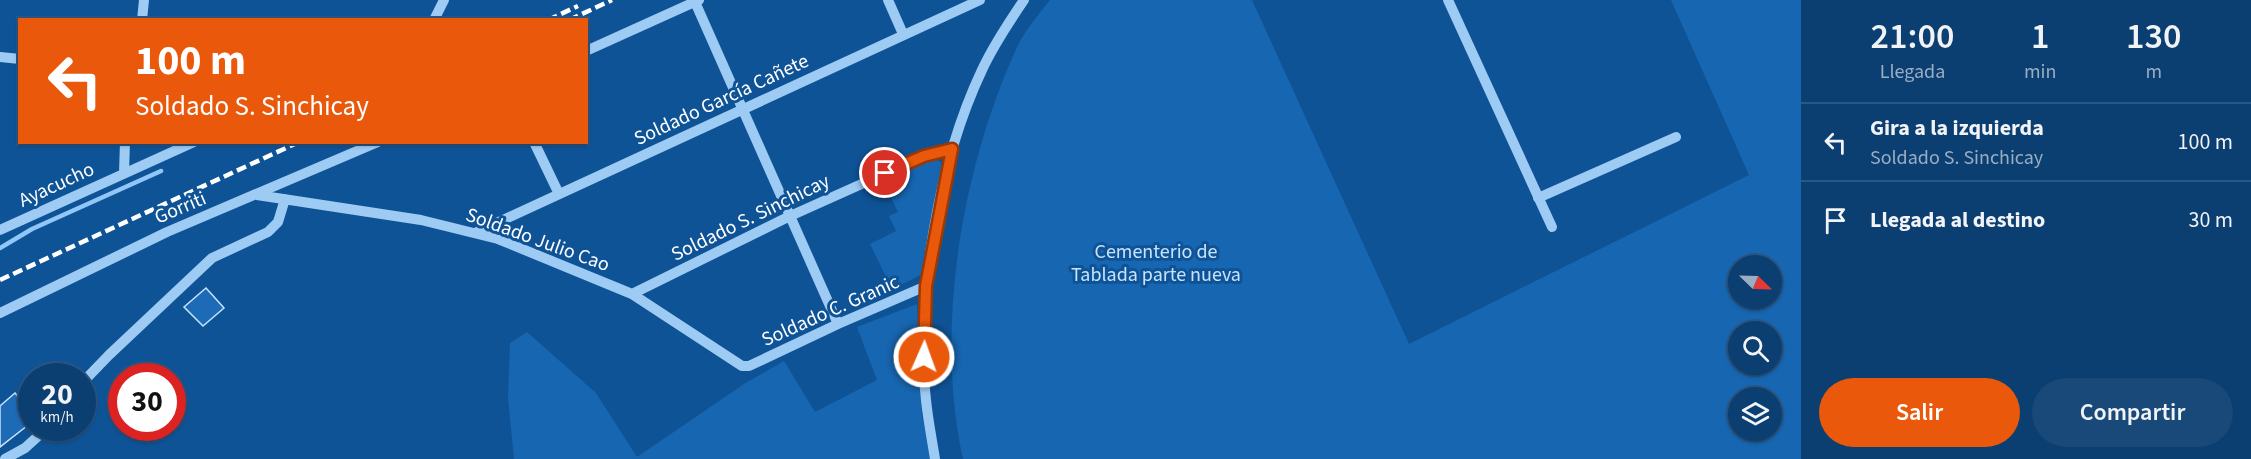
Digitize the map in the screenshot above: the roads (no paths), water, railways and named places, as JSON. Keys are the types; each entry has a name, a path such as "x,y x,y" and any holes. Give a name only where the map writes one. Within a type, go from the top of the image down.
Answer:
{"street":[{"path":"142,18 144,0"},
{"path":"435,18 444,0"},
{"path":"888,0 903,34"},
{"name":"Soldado García Cañete","path":"477,232 980,0"},
{"path":"935,459 926,400 924,357 926,286 952,149 982,69 1024,0"},
{"path":"1448,0 1552,227"},
{"path":"588,50 697,1 788,217 838,324"},
{"path":"0,57 18,59"},
{"path":"1538,198 1676,137"},
{"path":"124,173 125,144"},
{"name":"Ayacucho","path":"0,230 189,144"},
{"name":"Gorriti","path":"0,313 167,232 373,144"},
{"path":"535,144 559,194"},
{"name":"Soldado S. Sinchicay","path":"632,294 788,217 924,156 952,149"},
{"name":"Soldado Julio Cao","path":"257,195 421,220 477,232 528,250 632,294 695,334 734,364 749,366"},
{"path":"96,368 212,258 268,232 278,222 285,200"},
{"name":"Soldado C. Granic","path":"749,366 926,286"},
{"path":"5,459 33,441"}],"waterway":[{"path":"0,248 32,229 161,171"}],"railway":[{"path":"573,18 612,0"},
{"path":"552,18 578,6"},
{"path":"0,280 295,144"}],"park label":[{"name":"Cementerio de Tablada parte nueva","path":"1156,262"}]}
